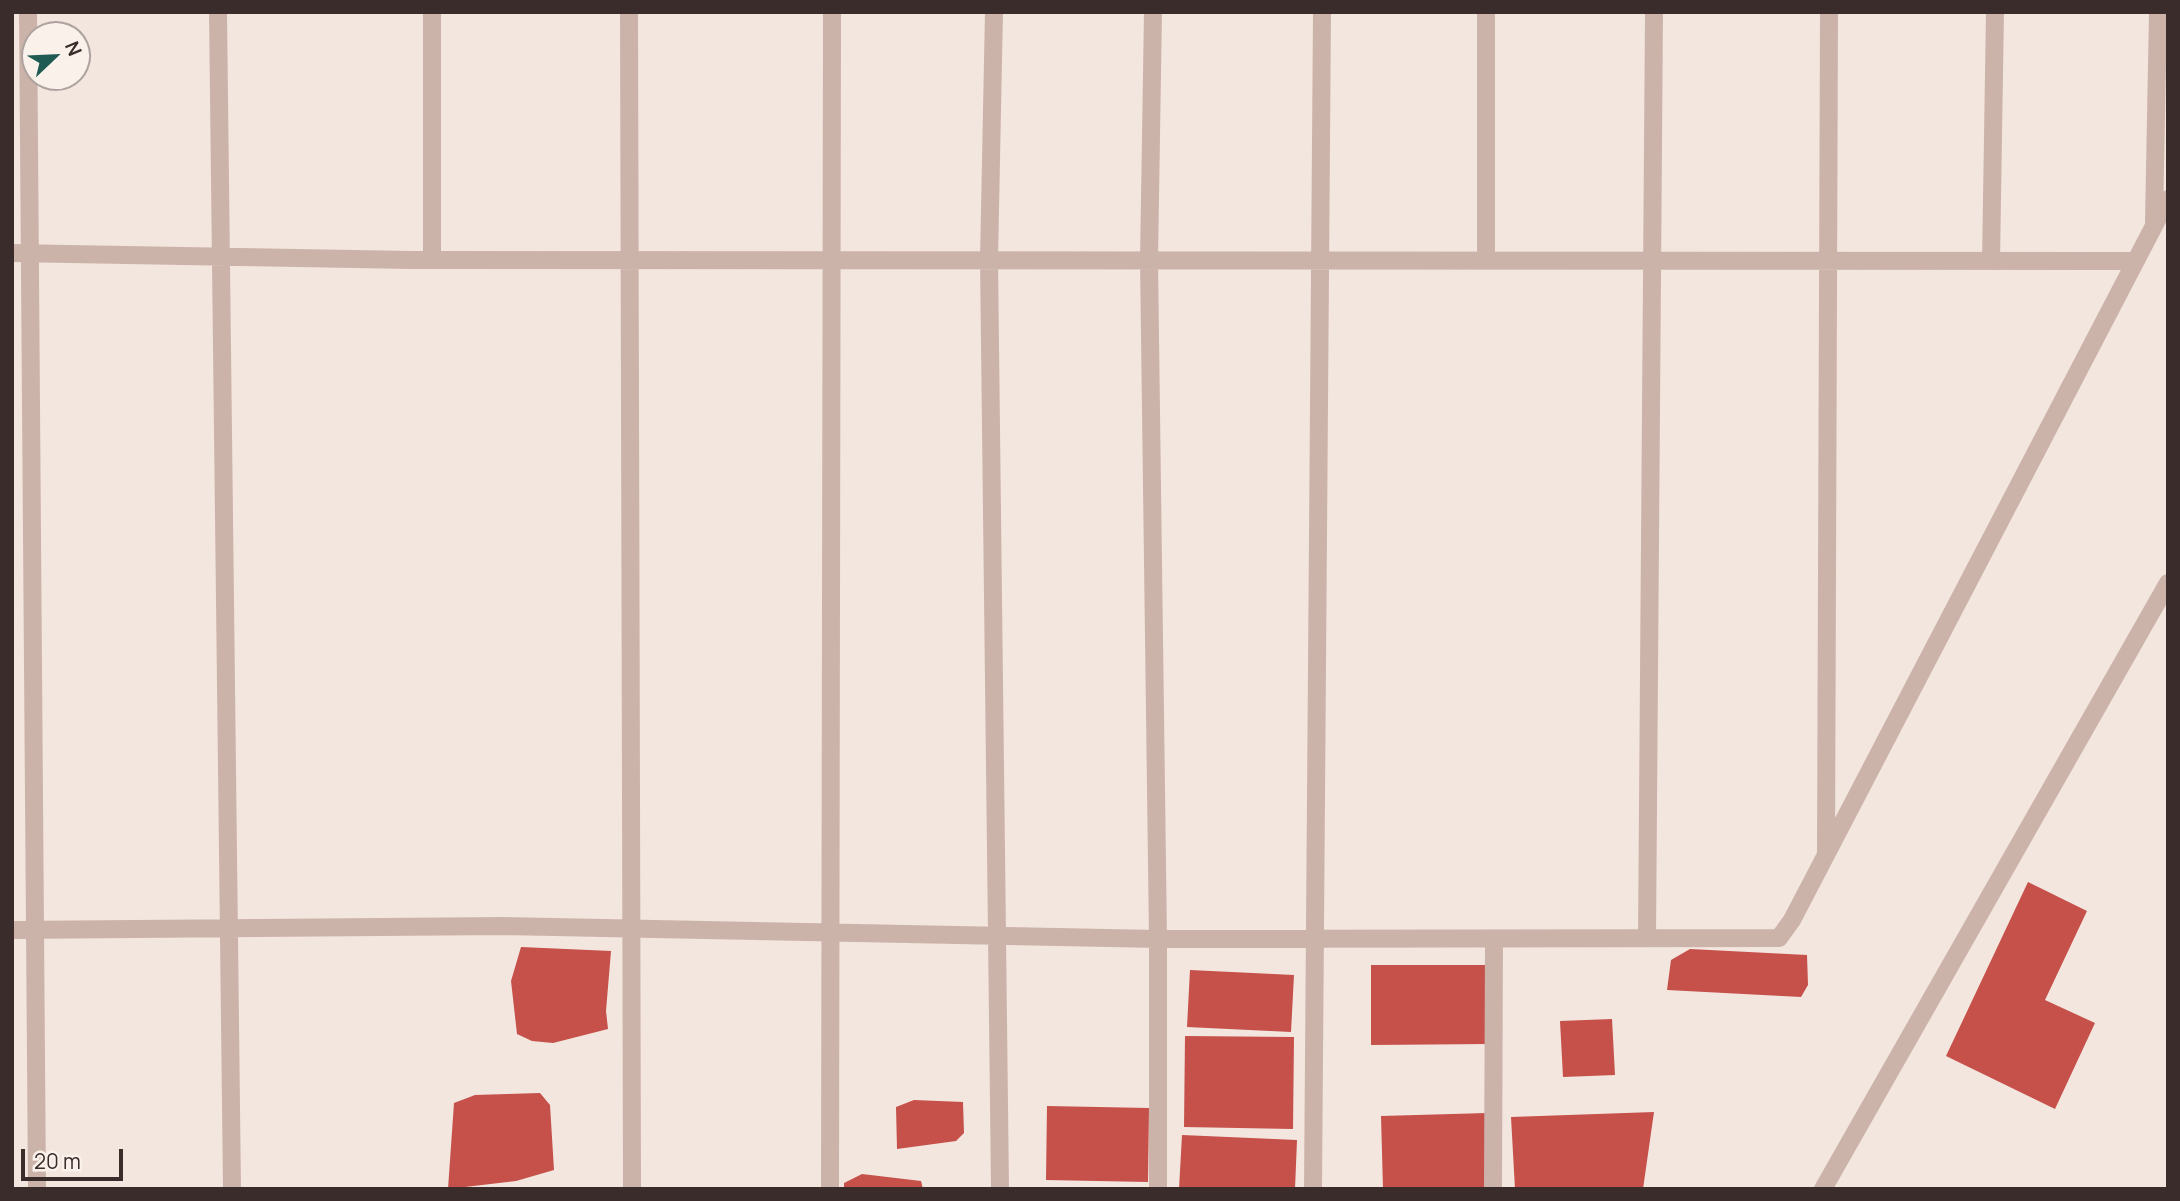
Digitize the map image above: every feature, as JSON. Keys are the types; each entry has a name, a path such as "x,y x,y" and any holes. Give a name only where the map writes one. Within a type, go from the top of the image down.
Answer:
{"street":[{"path":"28,12 21,253 35,929 37,1189"},
{"path":"218,12 232,1189"},
{"path":"432,12 432,260"},
{"path":"629,12 632,1189"},
{"path":"830,1189 832,12"},
{"path":"994,12 989,259 1000,1189"},
{"path":"1153,12 1150,260 1158,939 1158,1189"},
{"path":"1313,1189 1322,12"},
{"path":"1486,12 1486,261"},
{"path":"1647,938 1654,12"},
{"path":"1825,856 1829,12"},
{"path":"1991,261 1995,12"},
{"path":"2154,225 2158,12"},
{"path":"12,930 503,926 1158,939 1779,938 1792,920 2168,199"},
{"path":"21,253 432,260 2134,261"},
{"path":"1822,1189 2168,583"},
{"path":"1493,1189 1494,939"}],"building":[{"path":"2028,882 2087,911 2045,1000 2095,1023 2055,1109 1946,1056"},
{"path":"521,947 611,951 606,1011 608,1029 553,1043 532,1041 517,1034 511,981"},
{"path":"1690,949 1807,955 1808,985 1801,997 1667,990 1671,960"},
{"path":"1371,965 1488,965 1489,1044 1371,1045"},
{"path":"1190,970 1294,975 1291,1032 1187,1027"},
{"path":"1612,1019 1615,1075 1563,1077 1560,1021"},
{"path":"1185,1036 1294,1037 1293,1129 1184,1127"},
{"path":"540,1093 550,1105 554,1170 516,1181 448,1189 454,1103 475,1095"},
{"path":"914,1100 963,1102 964,1133 956,1141 897,1149 896,1107"},
{"path":"1047,1106 1149,1108 1148,1182 1046,1180"},
{"path":"1654,1112 1643,1189 1515,1189 1511,1117"},
{"path":"1487,1113 1492,1189 1383,1189 1381,1116"},
{"path":"1182,1135 1297,1140 1295,1189 1179,1189"},
{"path":"862,1174 921,1181 923,1189 844,1189 844,1183"}]}
